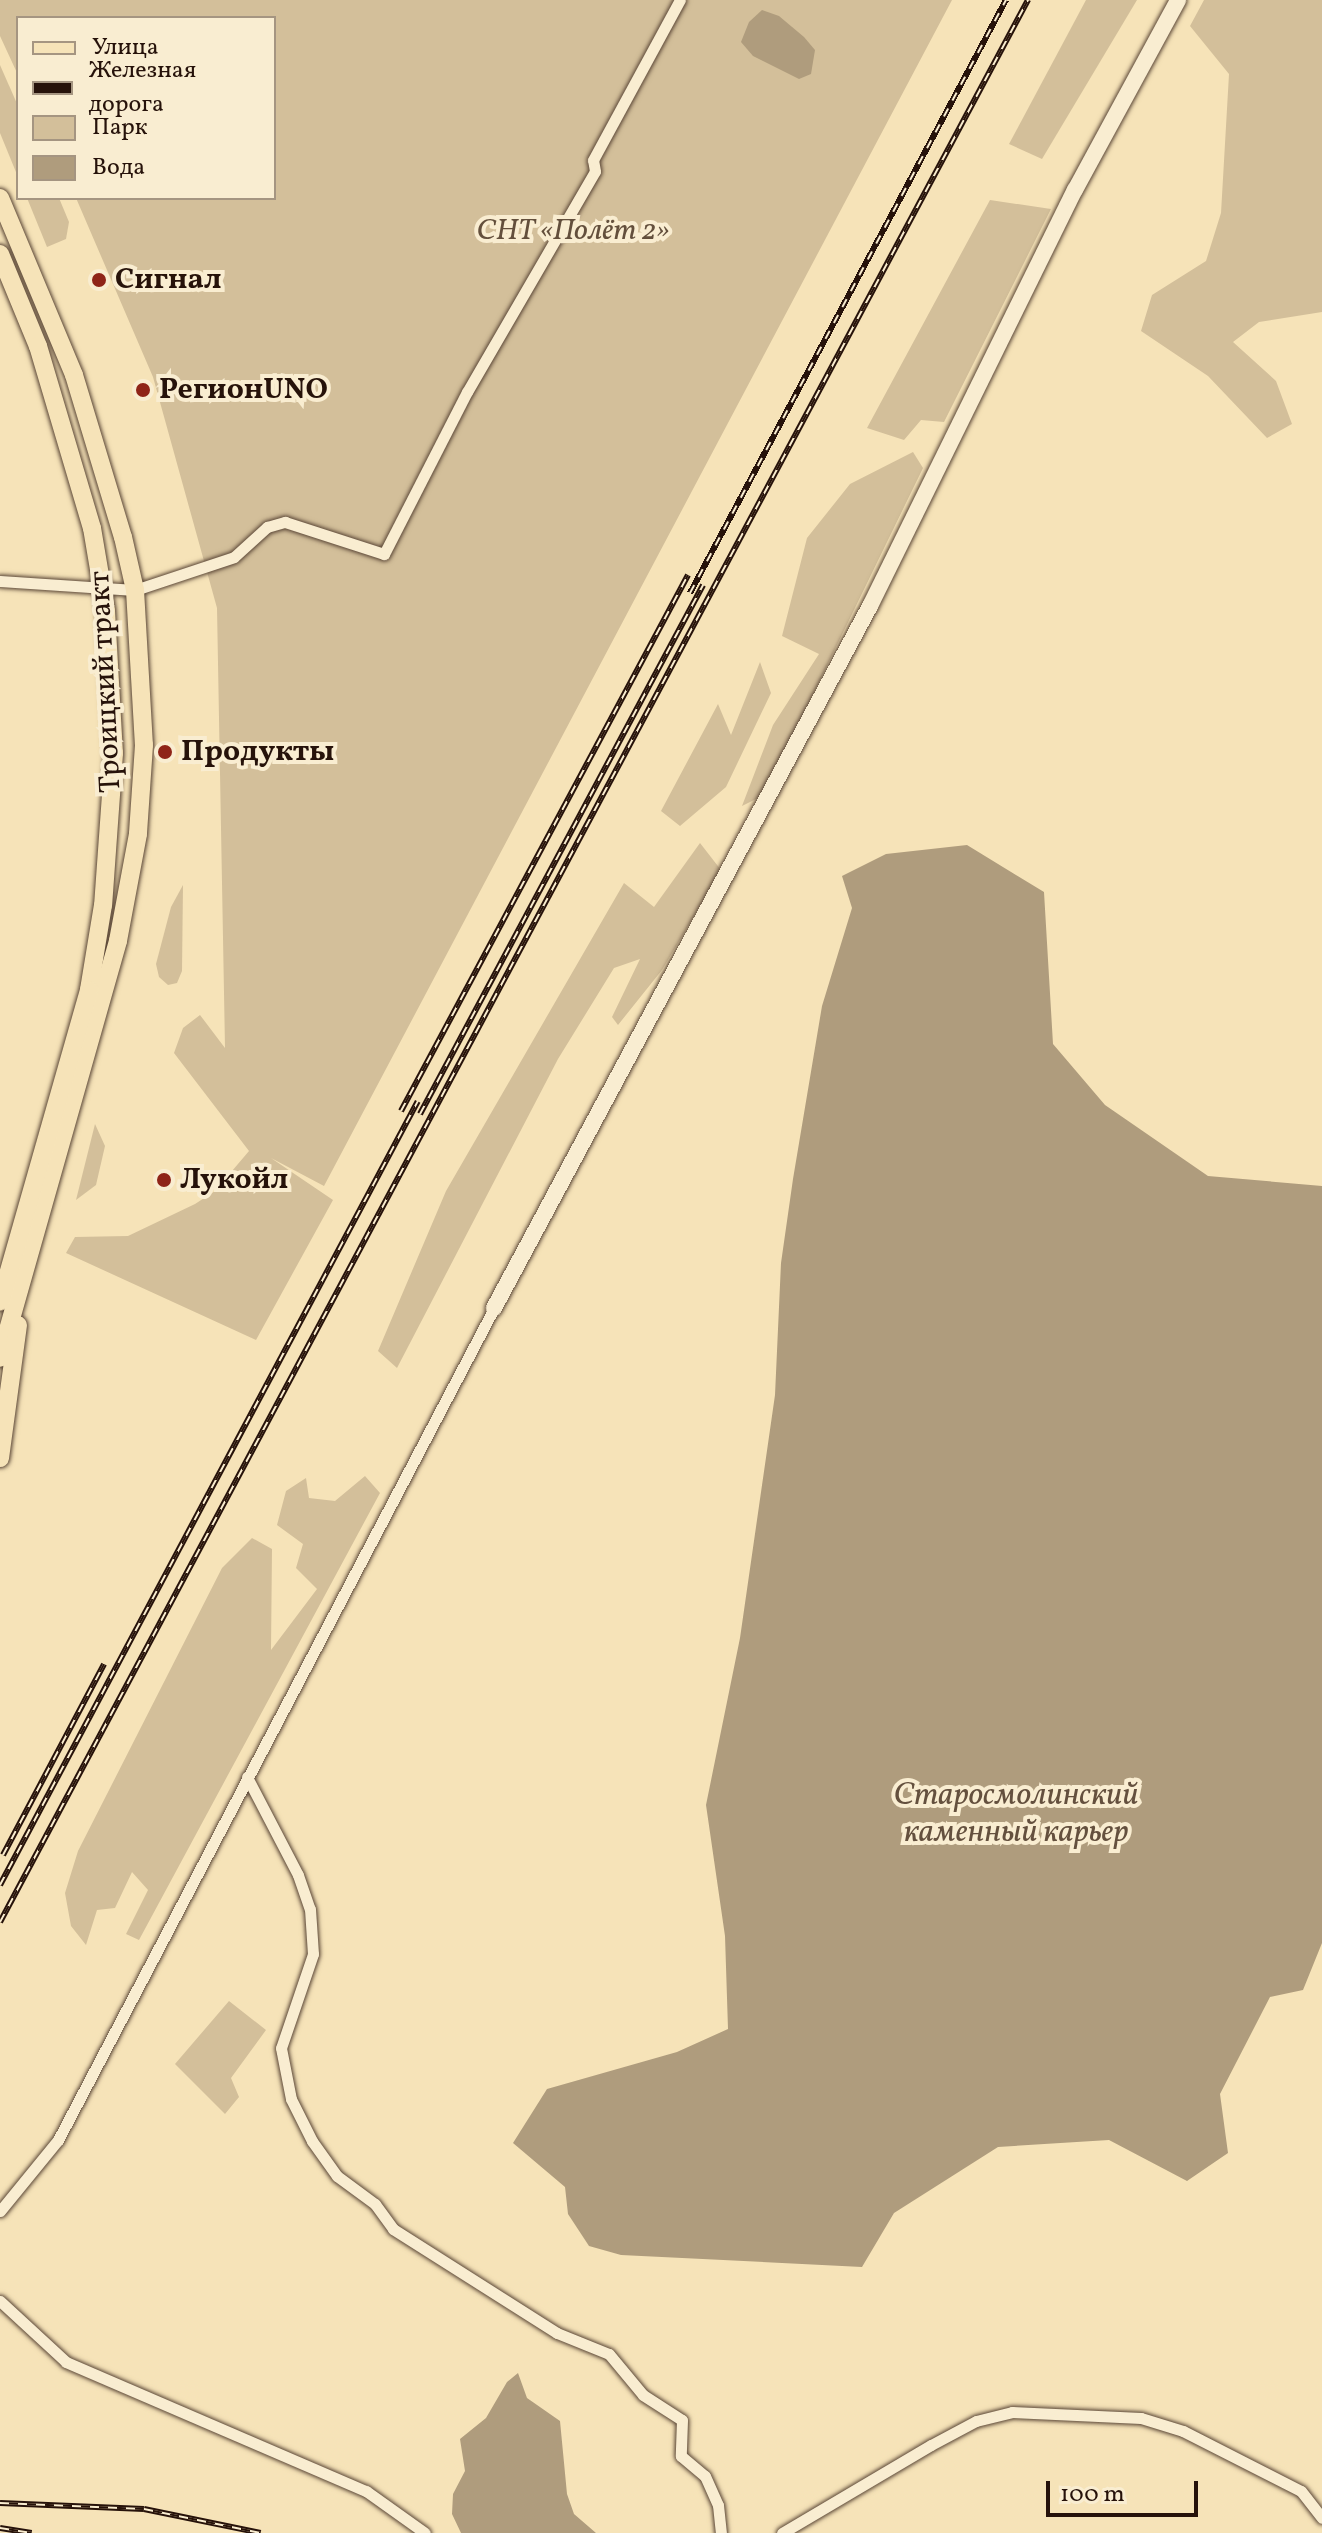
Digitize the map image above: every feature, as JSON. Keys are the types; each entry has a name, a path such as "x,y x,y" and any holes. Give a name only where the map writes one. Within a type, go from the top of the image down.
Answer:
{"main road":[{"name":"Троицкий тракт","path":"0,198 74,375 135,590 144,745 138,834 97,1027 0,1358"},
{"name":"Троицкий тракт","path":"0,254 38,346 92,528 103,589 114,769 99,938 48,1142 0,1302"},
{"path":"0,1458 21,1286"}],"street":[{"path":"0,581 135,590 234,557 267,527 285,522 384,554 467,392 595,171 593,160 680,0"},
{"path":"0,2211 58,2140 494,1308 870,606 1075,190 1178,0"},
{"path":"247,1777 298,1875 310,1909 313,1954 281,2048 291,2099 312,2141 337,2176 375,2204 393,2229 557,2333 609,2354 643,2395 682,2420 681,2456 705,2476 718,2505 721,2533"},
{"path":"0,2301 66,2362 366,2491 425,2533"},
{"path":"787,2532 976,2421 1012,2412 1141,2418 1183,2431 1301,2491 1322,2518"}],"green space":[{"name":"СНТ «Полёт 2»","path":"0,0 952,0 324,1186 271,1158 333,1200 256,1340 66,1253 75,1237 128,1236 195,1204 215,1191 249,1151 174,1053 183,1028 200,1015 225,1048 217,608 153,377 77,200 276,200 276,16 16,16 16,71 0,36"},
{"path":"1086,0 1137,0 1042,159 1009,144"},
{"path":"1204,0 1322,0 1322,312 1259,322 1233,342 1276,381 1292,424 1267,438 1208,376 1141,331 1152,295 1206,261 1221,213 1229,74 1190,26"},
{"path":"0,65 16,101 16,172 0,133"},
{"path":"28,200 60,200 69,222 66,239 47,247"},
{"path":"990,200 1051,209 944,422 921,420 904,440 867,428"},
{"path":"913,452 923,468 764,795 742,806 773,725 819,654 782,636 807,538 850,484"},
{"path":"760,662 771,693 726,787 680,826 661,811 718,704 731,735"},
{"path":"700,843 721,870 662,970 618,1025 612,1017 640,959 614,968 558,1059 397,1368 378,1351 446,1191 624,883 654,907"},
{"path":"183,885 182,971 177,983 168,985 159,977 156,964 171,907"},
{"path":"95,1124 105,1146 96,1185 76,1200"},
{"path":"365,1476 380,1493 139,1940 126,1934 148,1890 132,1872 115,1908 97,1910 86,1945 71,1926 65,1893 78,1851 222,1568 252,1538 272,1549 271,1650 317,1589 296,1568 303,1544 277,1525 286,1491 306,1478 309,1498 335,1501"},
{"path":"229,2001 266,2030 231,2078 239,2097 225,2114 175,2064"}],"water":[{"path":"762,10 779,16 815,50 811,74 799,79 753,56 741,42 749,22"},
{"name":"Старосмолинский каменный карьер","path":"967,845 1044,892 1053,1044 1105,1105 1208,1176 1322,1186 1322,1943 1303,1990 1270,1997 1220,2094 1228,2153 1187,2181 1109,2140 998,2147 894,2213 862,2267 621,2255 589,2246 568,2214 565,2187 513,2143 547,2089 677,2052 728,2029 725,1936 706,1805 740,1638 775,1395 781,1263 793,1179 822,1006 852,908 842,876 886,854"},
{"path":"518,2373 527,2398 560,2421 567,2494 574,2514 596,2533 461,2533 452,2514 453,2494 465,2471 460,2439 486,2418 507,2382"}],"railway":[{"path":"690,593 1006,0"},
{"path":"0,1922 1028,0"},
{"path":"401,1111 688,575"},
{"path":"420,1114 703,585"},
{"path":"0,1885 418,1101"},
{"path":"3,1855 104,1664"},
{"path":"0,2503 144,2509 261,2533"},
{"path":"0,2528 32,2533"}],"place":[{"name":"Сигнал","path":"99,280"},
{"name":"РегионUNO","path":"143,390"},
{"name":"Продукты","path":"165,752"},
{"name":"Лукойл","path":"164,1180"}]}
